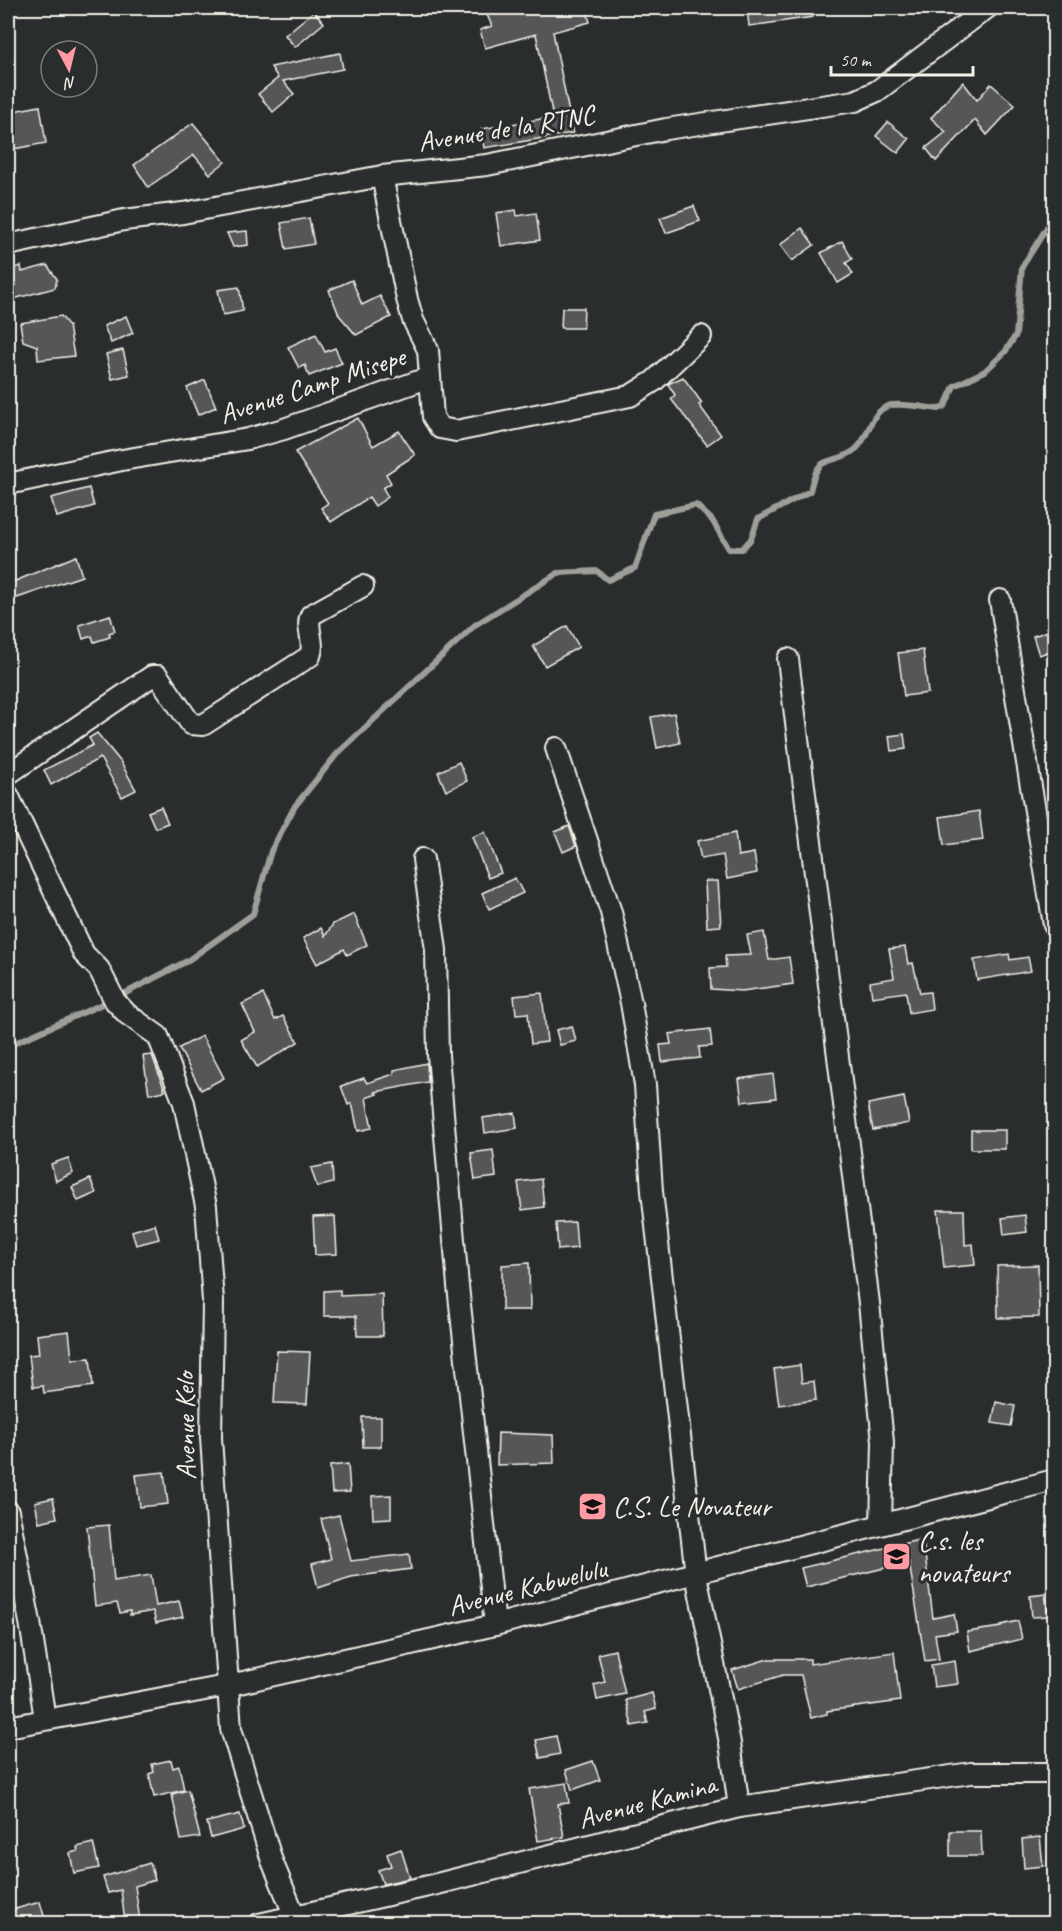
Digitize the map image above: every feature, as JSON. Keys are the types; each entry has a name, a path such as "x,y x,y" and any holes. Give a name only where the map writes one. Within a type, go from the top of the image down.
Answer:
{"street":[{"name":"Avenue de la RTNC","path":"8,245 123,219 183,213 382,176 487,165 666,129 855,101 877,91 987,8"},
{"name":"Avenue Camp Misepe","path":"8,484 122,460 248,439 284,429 430,377 428,350 413,320 382,176"},
{"path":"430,377 433,417 440,428 466,430 630,396 654,381 701,336"},
{"path":"8,774 152,676 158,676 191,724 203,724 310,656 312,650 309,622 311,615 363,586"},
{"path":"1000,600 1054,925"},
{"path":"788,659 870,1315 883,1442 882,1524"},
{"path":"556,748 611,912 631,1003 645,1085 652,1191 696,1575 730,1743 738,1806"},
{"name":"Avenue Kelo","path":"8,795 84,954 99,969 115,1001 127,1014 158,1036 184,1103 206,1206 213,1301 211,1438 226,1686 231,1730 256,1814 297,1920"},
{"path":"423,859 436,950 438,1055 458,1286 495,1625"},
{"name":"Avenue Kabwelulu","path":"8,1727 226,1686 495,1625 696,1575 1054,1480"},
{"path":"8,1511 30,1622 45,1719"},
{"name":"Avenue Kamina","path":"259,1923 297,1920 738,1806 971,1773 1054,1773"}],"building":[{"path":"484,8 586,8 590,22 553,32 573,133 484,148 481,129 553,117 536,34 485,48 480,30 492,26"},
{"path":"747,8 813,8 813,17 749,26"},
{"path":"314,11 324,23 295,47 285,35"},
{"path":"340,53 343,69 283,81 294,94 273,112 258,94 278,78 271,67"},
{"path":"963,82 977,100 991,84 1015,105 987,135 975,120 936,161 926,148 946,132 931,118"},
{"path":"40,106 46,143 8,150 8,112"},
{"path":"888,122 909,139 898,153 876,136"},
{"path":"193,123 225,162 210,174 194,155 148,187 134,165"},
{"path":"694,206 700,221 666,233 660,218"},
{"path":"516,210 517,216 536,213 540,240 501,246 496,213"},
{"path":"309,218 314,244 286,249 281,223"},
{"path":"802,228 814,245 792,261 780,245"},
{"path":"247,231 248,245 233,247 227,233"},
{"path":"842,241 852,259 846,263 853,274 838,283 821,253"},
{"path":"47,265 57,279 55,288 13,299 8,270 21,266 22,272"},
{"path":"352,280 362,305 380,296 391,317 356,335 339,315 329,290"},
{"path":"239,287 243,311 223,315 218,290"},
{"path":"562,308 584,308 583,328 561,328"},
{"path":"61,316 69,326 74,356 38,360 37,346 23,341 20,323"},
{"path":"126,316 133,333 111,343 104,326"},
{"path":"316,334 325,352 335,348 342,363 309,376 305,365 299,368 288,347"},
{"path":"123,350 129,375 112,379 106,354"},
{"path":"683,377 702,403 699,405 721,435 707,445 671,399 675,395 668,384"},
{"path":"205,380 216,407 198,415 187,388"},
{"path":"358,418 373,446 399,431 415,455 386,474 391,483 383,488 388,497 375,506 369,497 331,522 321,508 328,503 295,452"},
{"path":"89,488 94,506 57,517 51,498"},
{"path":"76,556 82,576 14,599 8,584"},
{"path":"110,615 115,631 109,633 110,637 94,642 92,636 83,639 79,625"},
{"path":"567,626 579,647 545,666 533,646"},
{"path":"1054,629 1054,650 1039,655 1033,636"},
{"path":"923,650 928,693 904,696 898,653"},
{"path":"674,713 680,743 657,748 651,717"},
{"path":"97,733 120,761 136,790 122,797 100,758 51,785 44,770 93,745 89,738"},
{"path":"904,734 906,749 891,751 889,736"},
{"path":"459,762 467,781 446,791 438,772"},
{"path":"161,807 168,823 155,828 148,812"},
{"path":"979,811 983,840 944,845 940,817"},
{"path":"569,826 576,846 563,852 555,832"},
{"path":"485,832 501,873 488,878 472,837"},
{"path":"735,833 738,856 754,853 757,873 727,879 723,855 701,859 697,841"},
{"path":"515,878 523,893 489,909 482,893"},
{"path":"705,881 718,881 721,926 707,927"},
{"path":"354,914 367,945 347,955 344,949 317,964 303,938 321,928 325,936 333,924"},
{"path":"764,932 769,960 789,957 793,984 742,991 711,989 710,968 726,967 725,956 751,955 747,935"},
{"path":"905,947 908,964 913,963 920,993 930,992 932,1009 909,1013 906,992 872,997 870,982 894,978 889,949"},
{"path":"1009,954 1010,960 1028,957 1031,971 977,980 974,960"},
{"path":"542,993 547,1042 531,1044 528,1013 516,1014 514,996"},
{"path":"263,994 275,1020 283,1016 298,1042 257,1067 241,1040 255,1032 242,1004"},
{"path":"572,1026 576,1041 560,1045 556,1030"},
{"path":"710,1029 712,1046 699,1047 700,1058 662,1062 660,1045 671,1044 669,1034"},
{"path":"202,1036 224,1078 201,1090 179,1048"},
{"path":"152,1055 165,1091 149,1094 143,1056"},
{"path":"427,1063 428,1082 375,1092 377,1094 366,1098 372,1128 358,1131 352,1103 348,1105 341,1086 364,1078 367,1083 394,1074 394,1070"},
{"path":"773,1074 776,1098 742,1102 739,1079"},
{"path":"904,1097 909,1123 873,1130 868,1104"},
{"path":"515,1113 517,1128 485,1133 483,1118"},
{"path":"971,1130 1005,1130 1005,1149 971,1149"},
{"path":"493,1150 496,1177 475,1180 471,1153"},
{"path":"68,1158 73,1173 56,1181 51,1164"},
{"path":"332,1164 333,1183 317,1187 311,1168"},
{"path":"90,1179 96,1193 78,1201 72,1187"},
{"path":"541,1179 544,1207 522,1210 518,1182"},
{"path":"938,1210 964,1210 965,1245 973,1244 975,1265 944,1268"},
{"path":"1025,1215 1027,1232 1004,1235 1002,1218"},
{"path":"335,1216 337,1254 315,1255 313,1217"},
{"path":"575,1222 577,1248 558,1250 556,1223"},
{"path":"155,1224 159,1239 136,1245 132,1231"},
{"path":"529,1263 530,1310 502,1310 502,1265"},
{"path":"1038,1265 1039,1317 998,1318 997,1266"},
{"path":"340,1290 340,1296 382,1294 383,1336 357,1336 356,1316 324,1316 324,1291"},
{"path":"69,1331 72,1359 90,1358 93,1386 44,1393 43,1386 33,1387 29,1355 39,1354 37,1335"},
{"path":"277,1351 310,1352 307,1404 274,1403"},
{"path":"800,1365 802,1383 814,1381 816,1400 779,1405 774,1369"},
{"path":"996,1402 1015,1406 1011,1426 992,1423"},
{"path":"362,1417 381,1417 381,1447 363,1447"},
{"path":"498,1433 553,1435 554,1463 497,1465"},
{"path":"348,1464 350,1492 332,1493 330,1466"},
{"path":"164,1472 168,1504 140,1507 136,1475"},
{"path":"391,1495 391,1518 373,1519 372,1496"},
{"path":"53,1498 57,1518 39,1522 35,1502"},
{"path":"339,1515 351,1561 409,1554 411,1569 351,1577 318,1588 312,1564 331,1559 321,1519"},
{"path":"109,1525 114,1581 151,1575 156,1606 179,1601 183,1617 156,1623 153,1611 130,1615 130,1611 120,1613 117,1603 95,1606 87,1527"},
{"path":"923,1539 933,1618 954,1614 957,1631 935,1634 939,1659 925,1661 909,1562 806,1587 801,1568"},
{"path":"1045,1594 1048,1616 1032,1617 1030,1596"},
{"path":"1018,1621 1022,1639 970,1651 967,1632 1001,1627 1001,1625"},
{"path":"615,1650 625,1694 597,1700 594,1685 605,1682 598,1654"},
{"path":"894,1652 900,1701 827,1711 827,1714 811,1718 801,1675 783,1675 738,1689 732,1670 768,1659 810,1659 810,1664"},
{"path":"955,1661 958,1684 934,1687 931,1665"},
{"path":"652,1693 656,1709 645,1712 648,1723 632,1726 626,1700"},
{"path":"556,1736 560,1754 540,1758 536,1740"},
{"path":"171,1760 173,1768 179,1766 184,1790 154,1797 149,1774 154,1772 152,1764"},
{"path":"593,1761 600,1780 572,1790 566,1770"},
{"path":"566,1783 569,1803 558,1804 564,1837 538,1841 529,1789"},
{"path":"188,1790 200,1837 181,1840 172,1794"},
{"path":"240,1814 244,1829 211,1838 207,1822"},
{"path":"950,1831 981,1831 982,1856 950,1856"},
{"path":"1040,1837 1043,1866 1024,1868 1022,1839"},
{"path":"93,1843 99,1868 74,1873 70,1853 78,1851 77,1847"},
{"path":"401,1849 410,1878 383,1884 378,1870 391,1866 387,1854"},
{"path":"150,1863 155,1880 135,1886 140,1921 125,1923 121,1890 108,1893 103,1877"},
{"path":"40,1902 46,1923 11,1923 8,1911"}],"waterway":[{"path":"120,996 187,961 253,914 271,851 295,806 337,754 475,625 558,573 597,571 608,580 635,568 654,514 696,505 712,520 729,549 742,549 751,539 758,519 810,491 817,469 827,461 840,458 856,449 882,409 893,405 939,409 945,406 954,386 985,371 1005,352 1016,335 1022,267 1054,216"},
{"path":"8,1046 109,1001"}],"place":[{"name":"C.S. Le Novateur","path":"592,1506"},
{"name":"C.s. les novateurs","path":"897,1556"}]}
